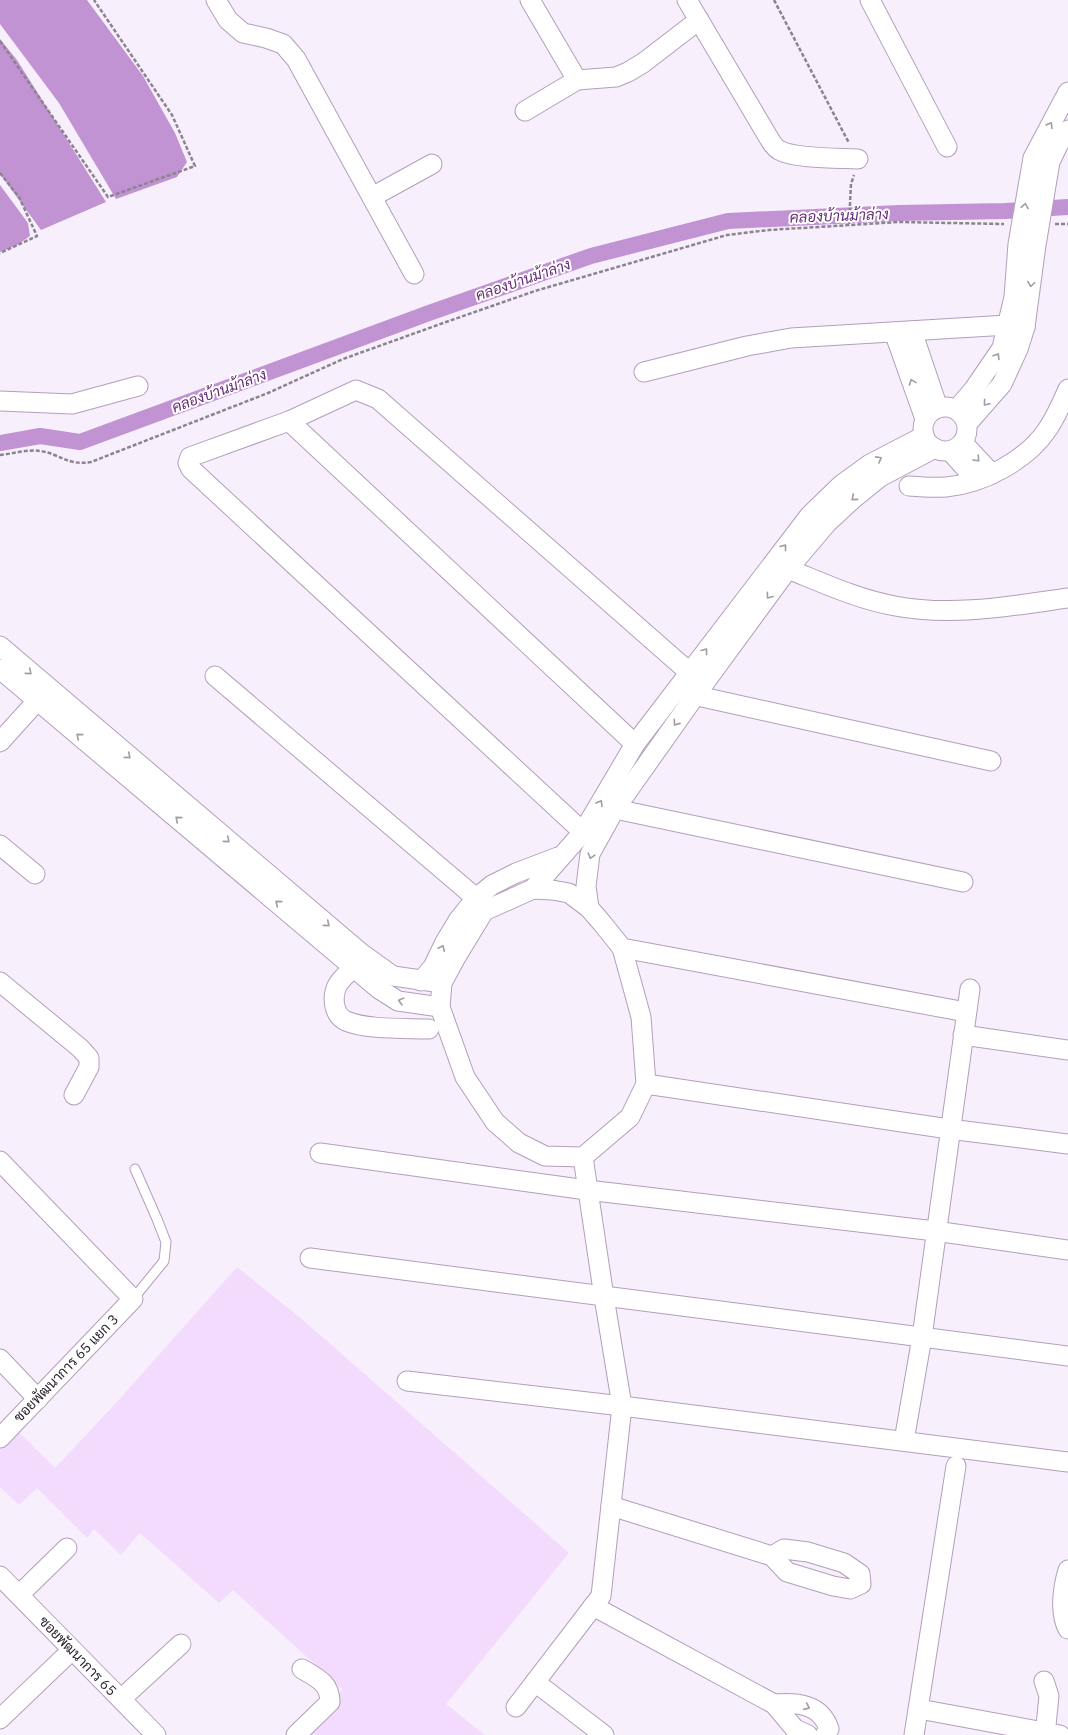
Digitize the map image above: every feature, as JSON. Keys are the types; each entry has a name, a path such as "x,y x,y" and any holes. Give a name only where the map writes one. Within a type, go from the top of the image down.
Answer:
{"street":[{"path":"216,0 228,20 243,33 266,38 283,44 296,59 414,274"},
{"path":"530,0 577,80"},
{"path":"688,0 770,140 778,150 818,158 858,159"},
{"path":"870,0 947,148"},
{"path":"525,111 577,80 616,76 628,72 643,63 699,20"},
{"path":"962,417 981,379 1017,326 1014,297 1027,245 1042,160 1068,92"},
{"path":"1042,160 1058,145 1068,130"},
{"path":"372,197 432,164"},
{"path":"644,372 747,346 791,338 1017,326"},
{"path":"903,331 939,434 984,477"},
{"path":"0,401 72,404 138,386"},
{"path":"909,486 945,488 984,477 1022,455 1046,431 1068,389"},
{"path":"583,832 191,470 188,463 190,457 289,421 356,390 378,399 689,672"},
{"path":"533,889 560,856 583,832 635,744 810,515 841,485 870,464 939,434 967,434 962,417 944,406 939,434 854,498 827,523 788,569 695,696 616,809 590,854 586,886 588,908"},
{"path":"289,421 635,744"},
{"path":"788,569 856,597 895,606 946,611 1068,598"},
{"path":"0,646 43,694 357,960 380,989 398,1001 440,1007"},
{"path":"0,669 43,694"},
{"path":"215,676 480,904"},
{"path":"676,690 695,696 991,761"},
{"path":"0,742 43,694"},
{"path":"616,809 963,882"},
{"path":"0,845 35,874"},
{"path":"421,981 433,967 451,932 480,904 533,889 569,893 588,908 622,948 641,1017 646,1084 630,1118 583,1157 545,1156 519,1143 495,1122 465,1077 440,1007 442,983 456,957 480,904 492,885 516,873 560,856"},
{"path":"622,948 966,1012"},
{"path":"357,960 393,976 442,983"},
{"path":"357,960 341,978 333,999 336,1012 344,1020 362,1026 429,1029"},
{"path":"0,982 80,1048 89,1058 89,1067 74,1095"},
{"path":"904,1441 922,1337 935,1232 970,989"},
{"path":"963,1035 1068,1050"},
{"path":"646,1084 950,1129 1068,1144"},
{"path":"320,1153 587,1190 935,1232 1068,1250"},
{"path":"516,1707 601,1596 622,1406 583,1157"},
{"path":"0,1161 133,1299"},
{"path":"310,1258 1068,1356"},
{"name":"ซอยพัฒนาการ 65 แยก 3","path":"0,1438 133,1299"},
{"path":"0,1359 38,1399"},
{"path":"407,1381 622,1406 1068,1462"},
{"path":"914,1735 956,1466"},
{"path":"611,1506 772,1556"},
{"path":"19,1595 67,1548"},
{"path":"1068,1570 1063,1612 1065,1624 1068,1629"},
{"name":"ซอยพัฒนาการ 65","path":"0,1576 156,1735"},
{"path":"593,1606 774,1704 795,1729 808,1735"},
{"path":"121,1700 181,1644"},
{"path":"0,1719 72,1650"},
{"path":"296,1735 330,1702 330,1693 327,1687 302,1669"},
{"path":"919,1709 1050,1734 1049,1696 1044,1681"},
{"path":"535,1682 604,1735"},
{"path":"774,1704 800,1704 822,1714 829,1729 825,1735"}],"lane":[{"path":"133,1299 164,1261 166,1242 135,1169"}],"path":[{"path":"0,41 108,197 195,166 172,115 94,0"},
{"path":"774,0 858,159 851,184 849,224"},
{"path":"0,173 18,197 38,236 0,253"},
{"path":"0,456 40,451 70,462 80,464 91,462 268,393 343,359 535,291 727,235 849,224 899,222 1011,224"},
{"path":"1061,224 1068,224"}],"shaded area":[{"path":"0,0 87,0 143,76 175,133 187,162 177,177 116,199 59,103 0,24"},
{"path":"0,39 17,60 106,202 41,230 0,174"},
{"path":"0,185 28,223 30,236 17,245 0,252"},
{"path":"237,1267 303,1320 569,1553 446,1704 485,1735 311,1735 342,1689 233,1590 219,1603 140,1533 121,1555 94,1529 87,1538 37,1488 19,1505 0,1487 0,1448 18,1431 55,1468 115,1404"}],"waterway":[{"name":"คลองบ้านม้าล่าง","path":"0,443 40,436 80,442 429,313 591,256 728,221 899,213 1005,211 1068,207"}]}
